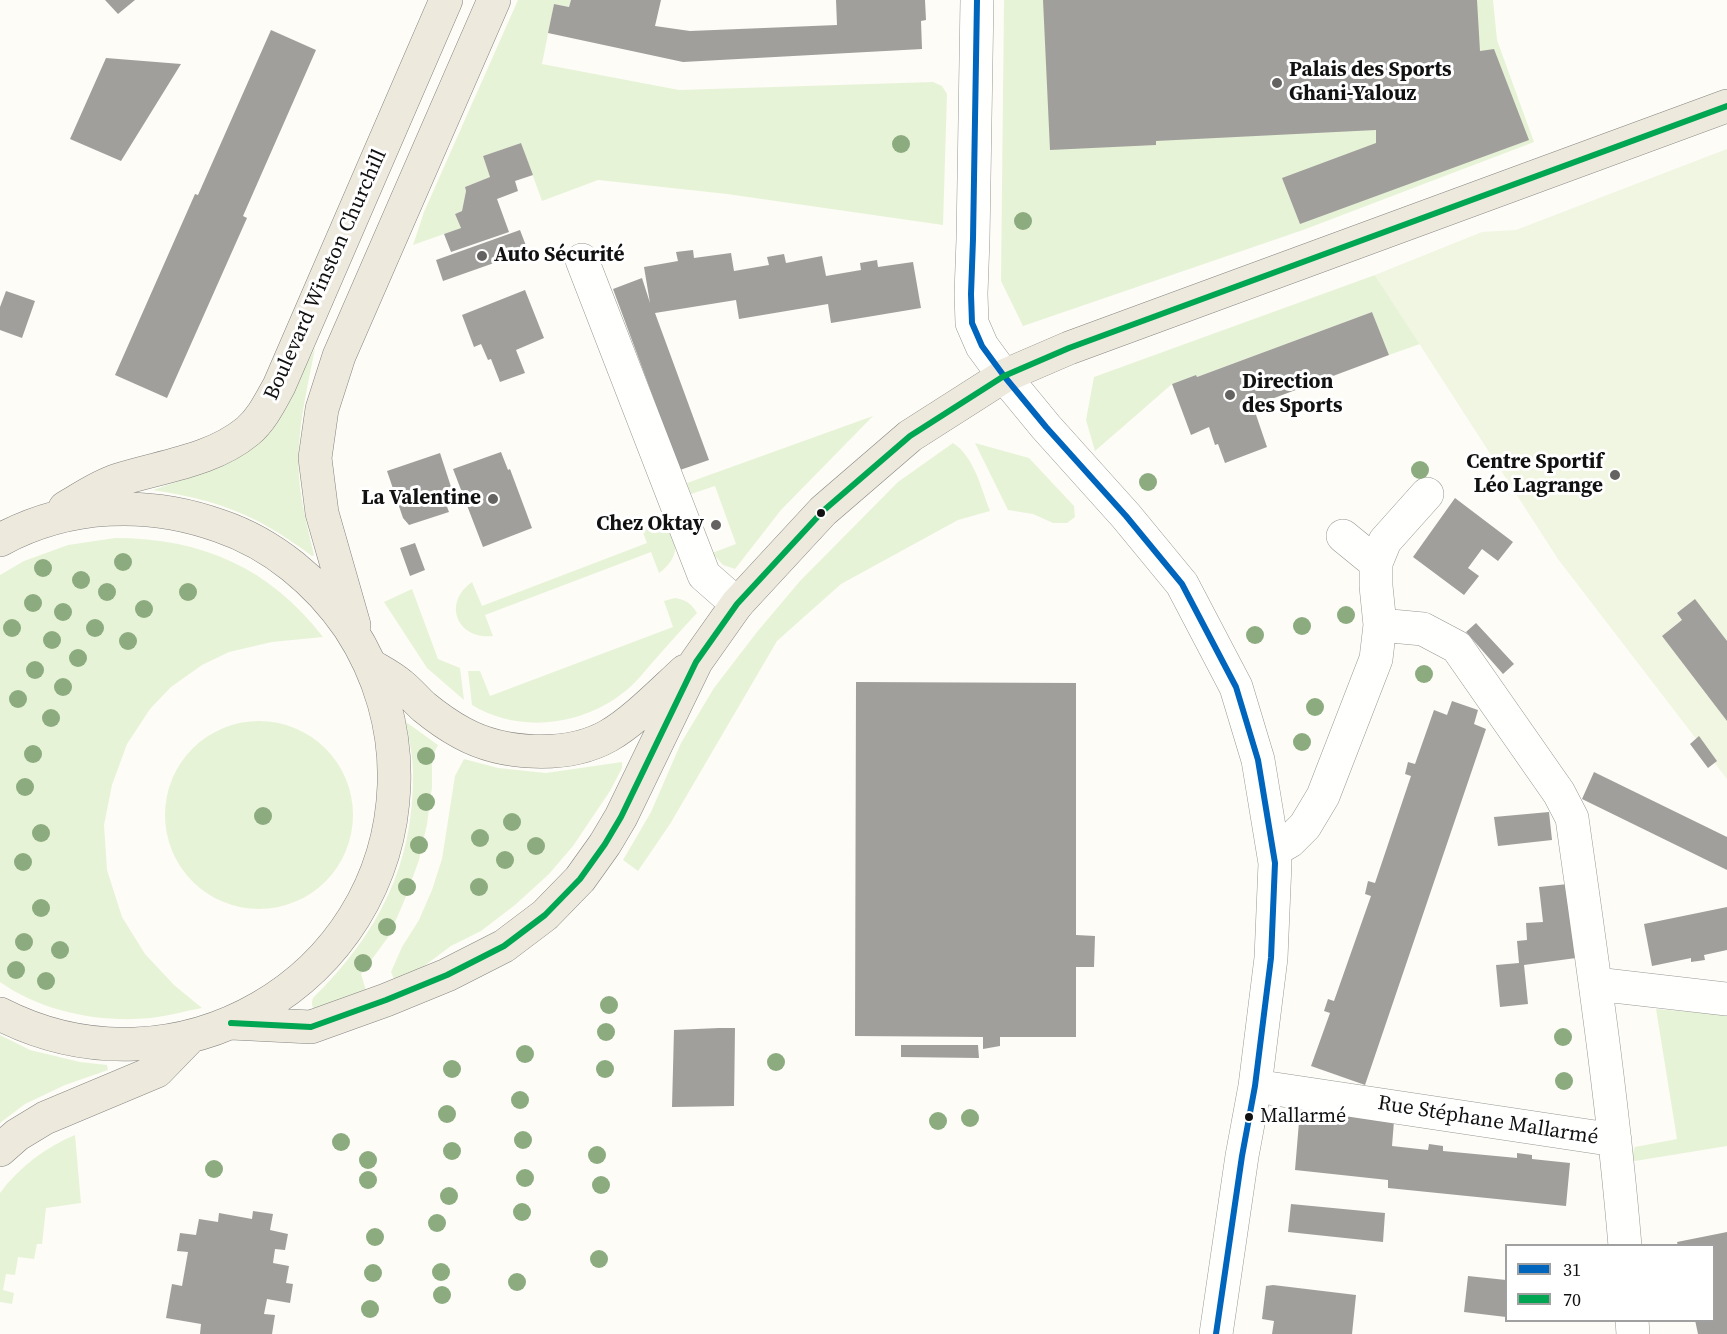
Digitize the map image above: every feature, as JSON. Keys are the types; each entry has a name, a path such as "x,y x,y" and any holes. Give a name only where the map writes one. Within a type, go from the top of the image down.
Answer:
{"main road":[{"name":"Boulevard Winston Churchill","path":"37,523 106,485 224,448 249,430 265,412 279,386 446,0"},
{"name":"Boulevard Winston Churchill","path":"364,653 322,513 315,459 322,409 339,356 494,0"},
{"path":"231,1023 311,1027 447,975 504,946 545,915 580,879 605,844 621,817 696,662 736,604 823,511 910,436 1004,376 1069,348 1727,106"},
{"path":"0,540 37,523 70,514 103,509 137,508 170,512 203,520 235,531 264,547 317,588 339,614 364,653 382,698 391,733 394,768 387,839 362,905 342,935 319,963 273,1000 211,1031 190,1037 131,1045 101,1044 43,1032 0,1014"},
{"path":"364,653 425,708 461,733 495,747 535,751 560,750 588,745 608,736 696,662"},
{"path":"0,1150 17,1135 45,1118 157,1071 190,1037"}],"street":[{"path":"977,0 972,323 982,346 1004,376 1046,428 1126,516 1182,584 1236,687 1258,760 1275,863 1271,957 1255,1086 1242,1156 1216,1334"},
{"path":"582,260 704,575 736,604"},
{"path":"1273,851 1290,841 1305,826 1323,796 1376,658 1380,625 1376,563 1385,541 1427,494"},
{"path":"1343,536 1376,563"},
{"name":"Rue Stéphane Mallarmé","path":"1380,625 1423,629 1457,647 1559,793 1572,818 1596,984 1625,1244"},
{"path":"1596,984 1727,999"},
{"name":"Rue Stéphane Mallarmé","path":"1255,1086 1615,1140"}],"green space":[{"path":"518,0 571,0 569,7 554,4 542,64 679,90 933,82 942,86 947,94 943,225 727,194 598,180 542,201 521,143 483,156 490,177 465,187 462,211 455,214 461,228 413,245 424,212"},
{"path":"1004,0 1493,0 1497,40 1534,142 1303,230 1023,326 1001,281"},
{"name":"Centre Sportif Léo Lagrange","path":"1727,149 1727,779 1558,559 1375,275 1482,232 1516,230"},
{"path":"1375,275 1420,344 1389,355 1372,312 1197,377 1196,375 1172,384 1095,451 1086,420 1094,377"},
{"path":"315,348 303,412 298,461 301,496 314,555 312,556 269,527 234,510 197,498 153,490 193,476 287,403"},
{"path":"873,416 781,510 735,569 723,565 712,553 736,544 715,486 691,494 687,483"},
{"path":"953,443 972,464 990,511 958,520 841,584 777,641 670,824 638,871 623,860 651,812 681,743 714,688 757,632 800,581 898,482"},
{"path":"975,443 1029,458 1074,506 1075,517 1067,523 1053,523 1033,514 1008,510"},
{"path":"650,518 667,528 675,542 673,558 659,573 651,552 485,615 493,636 481,636 470,632 458,618 456,609 458,600 472,582 482,606 647,543 638,519"},
{"path":"115,538 147,539 177,544 205,551 232,562 257,575 280,592 323,637 272,642 229,652 202,665 171,687 150,709 127,744 112,785 104,825 107,870 122,917 145,954 174,985 202,1008 157,1017 132,1019 92,1017 53,1008 34,1001 0,982 0,575 24,561 68,545"},
{"path":"412,589 438,659 460,668 464,700 427,668 384,602"},
{"path":"675,598 688,602 697,613 632,685 612,701 574,718 532,723 491,714 472,705 468,671 480,671 490,696 673,627 664,601"},
{"path":"250,721 268,721 295,728 326,748 346,779 353,815 346,851 326,882 295,902 268,909 250,909 215,898 199,888 186,875 169,842 165,824 165,806 176,771 186,755 199,742 232,725"},
{"path":"406,722 438,745 432,757 432,787 419,860 389,936 361,974 368,997 316,1012 312,1005 313,998 356,949 388,896 399,868 412,806 413,767"},
{"path":"464,759 498,768 546,773 622,762 622,768 610,791 573,846 549,874 515,905 481,931 451,946 397,986 391,972 432,890 442,859 455,776"},
{"path":"1656,1009 1727,1015 1727,1146 1629,1162 1635,1147 1677,1139"},
{"path":"0,1035 30,1050 80,1062 107,1065 108,1070 65,1085 25,1104 0,1123"},
{"path":"75,1135 81,1203 46,1208 42,1244 37,1244 34,1259 18,1257 15,1275 6,1274 3,1290 14,1293 12,1304 0,1302 0,1193 34,1159 54,1145"}],"building":[{"path":"105,0 135,0 118,14"},
{"path":"571,0 661,0 655,26 690,31 837,25 836,0 925,0 926,20 921,21 922,49 683,62 548,33 554,4 569,7"},
{"name":"Palais des Sports Ghani-Yalouz","path":"1043,0 1477,0 1480,51 1494,49 1529,140 1300,224 1282,178 1376,143 1376,130 1156,141 1156,145 1050,150"},
{"path":"271,30 316,50 243,216 247,218 167,398 115,375"},
{"path":"106,58 181,64 121,161 70,139"},
{"path":"521,143 533,175 515,181 518,191 497,199 509,232 451,252 444,234 461,228 455,214 462,211 465,187 490,177 483,156"},
{"name":"Auto Sécurité","path":"520,230 528,251 443,281 436,260"},
{"path":"693,250 694,258 731,253 734,271 769,265 767,257 784,254 786,263 822,256 826,276 861,270 860,263 877,260 878,267 913,262 921,308 831,323 828,304 739,319 736,300 655,313 709,460 680,470 613,289 642,278 650,303 644,267 678,261 676,252"},
{"path":"525,290 544,338 516,350 525,373 500,382 491,359 488,360 481,344 474,347 462,315"},
{"path":"6,291 35,301 22,338 0,330 0,307"},
{"name":"Direction des Sports","path":"1372,312 1389,355 1253,406 1267,447 1225,463 1218,444 1215,445 1209,427 1191,435 1172,384 1196,375 1197,377"},
{"name":"La Valentine","path":"501,452 508,470 510,469 532,528 483,547 453,469"},
{"path":"440,453 454,496 449,496 450,502 446,504 449,512 409,525 403,518 387,471"},
{"path":"1455,498 1513,542 1498,561 1482,549 1468,568 1479,576 1464,595 1413,557"},
{"path":"415,543 425,570 410,576 400,548"},
{"path":"1695,599 1727,641 1727,721 1662,636 1682,620 1677,613"},
{"path":"1476,623 1514,664 1503,674 1466,632"},
{"path":"856,682 1076,683 1076,935 1095,936 1094,967 1076,967 1076,1037 1000,1037 1000,1046 983,1049 983,1037 855,1036"},
{"path":"1452,701 1478,710 1474,724 1486,729 1365,1085 1311,1066 1330,1013 1324,1011 1328,999 1334,1001 1371,896 1365,894 1368,881 1375,883 1411,776 1405,774 1408,762 1415,764 1434,710 1447,715"},
{"path":"1699,736 1717,761 1708,768 1690,744"},
{"path":"1594,772 1727,837 1727,870 1582,799"},
{"path":"1549,812 1552,840 1498,846 1494,817"},
{"path":"1568,884 1576,958 1524,965 1528,1004 1500,1007 1496,965 1519,963 1517,941 1527,940 1526,923 1543,922 1539,887"},
{"path":"1727,907 1727,950 1704,955 1705,960 1691,962 1691,958 1652,966 1644,924"},
{"path":"735,1028 734,1106 672,1107 674,1030"},
{"path":"901,1045 978,1045 979,1058 901,1057"},
{"path":"1300,1110 1394,1121 1392,1146 1428,1150 1429,1144 1443,1146 1443,1151 1517,1158 1517,1153 1532,1155 1532,1159 1570,1163 1566,1206 1388,1188 1388,1180 1295,1170"},
{"path":"1291,1204 1385,1213 1383,1242 1288,1232"},
{"path":"253,1211 273,1214 270,1230 288,1234 285,1250 275,1249 273,1263 289,1266 286,1283 293,1284 290,1303 267,1299 264,1314 275,1315 272,1334 200,1334 201,1324 166,1318 172,1284 182,1286 188,1252 177,1251 180,1233 196,1235 199,1219 218,1222 219,1213 252,1219"},
{"path":"1727,1232 1727,1334 1698,1334 1695,1322 1715,1322 1715,1244 1678,1244 1677,1242"},
{"path":"1468,1276 1505,1280 1505,1317 1464,1312"},
{"path":"1266,1286 1356,1295 1352,1334 1272,1334 1274,1321 1262,1319"}],"transit line":[{"name":"31","path":"977,0 972,323 982,346 1004,376 1182,584 1236,687 1258,760 1275,863 1271,958 1255,1086 1242,1156 1216,1334"},
{"name":"70","path":"231,1023 311,1027 447,975 504,946 545,915 580,879 605,844 621,817 696,662 737,604 823,511 910,436 1004,376 1069,348 1727,106"}],"place":[{"name":"Palais des Sports Ghani-Yalouz","path":"1277,83"},
{"name":"Auto Sécurité","path":"482,256"},
{"name":"Direction des Sports","path":"1230,395"},
{"name":"Centre Sportif Léo Lagrange","path":"1615,475"},
{"name":"La Valentine","path":"493,499"},
{"name":"Chez Oktay","path":"716,525"},
{"name":"Mallarmé","path":"1249,1117"}]}
